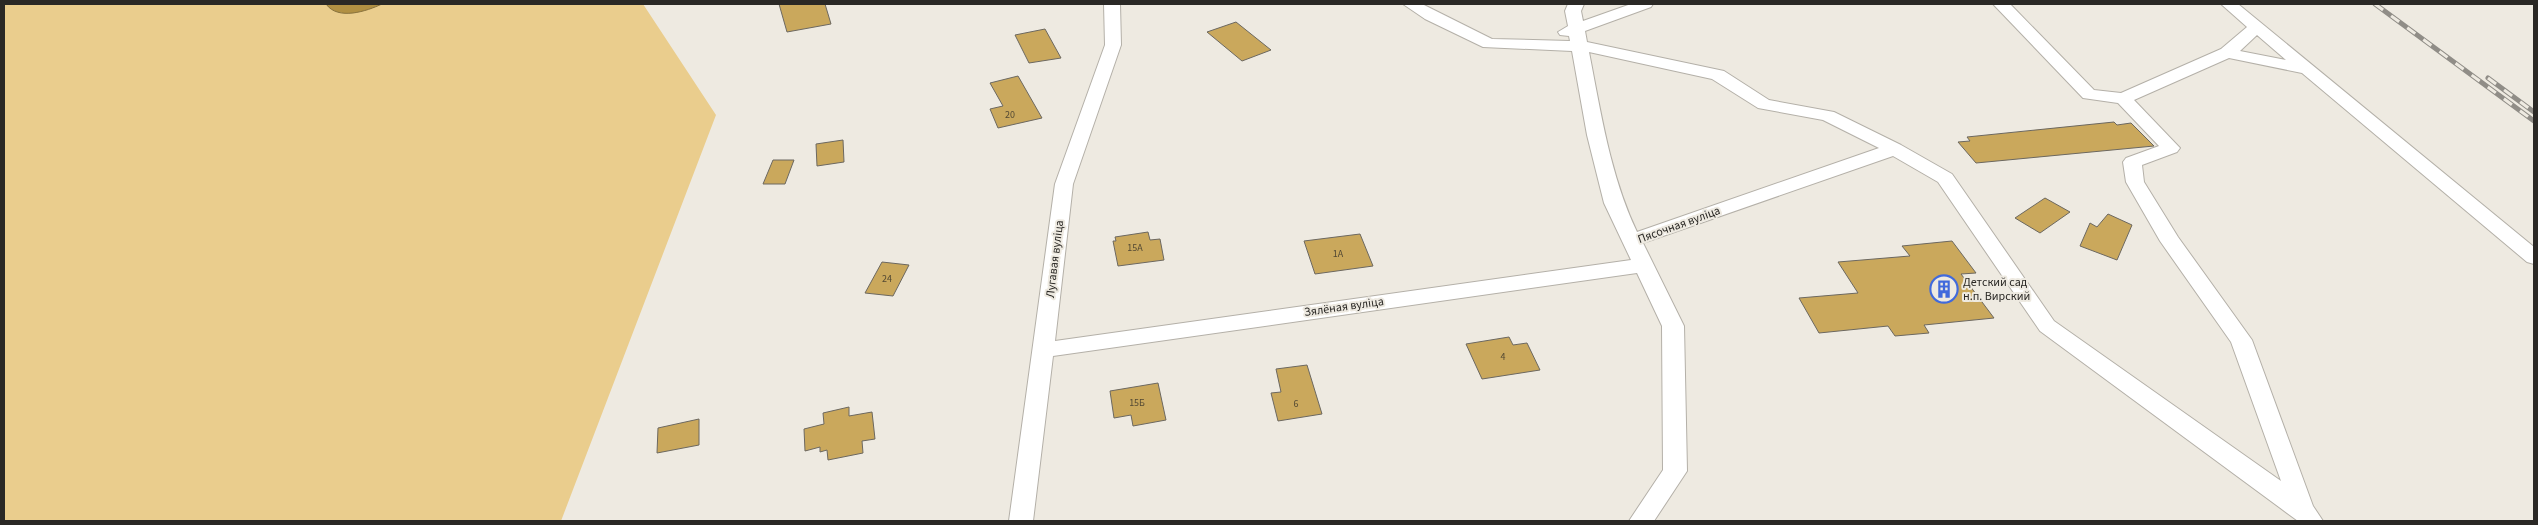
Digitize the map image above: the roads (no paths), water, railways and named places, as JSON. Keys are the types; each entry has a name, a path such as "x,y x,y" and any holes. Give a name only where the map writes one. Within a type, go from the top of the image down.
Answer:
{"street":[{"name":"Лугавая вуліца","path":"1021,521 1064,184 1113,46 1112,4"},
{"path":"1411,4 1431,16 1489,44 1533,44 1595,48 1718,75 1764,104 1828,116 1895,149 1945,178 2046,326 2307,516"},
{"path":"1576,4 1573,11 1596,135 1614,203 1633,240"},
{"path":"1533,44 1645,4"},
{"path":"2001,4 2088,94 2123,99 2227,53 2258,26"},
{"path":"2229,4 2258,26 2534,257"},
{"path":"2227,53 2312,71"},
{"path":"2123,99 2171,148 2132,162 2135,182 2170,241 2241,340 2307,516"},
{"name":"Пясочная вуліца","path":"1641,521 1675,470 1673,326 1633,240 1895,149"},
{"name":"Зялёная вуліца","path":"1043,350 1644,265"}],"railway":[{"path":"2375,4 2534,121"},
{"path":"2488,78 2534,112"}],"place":[{"name":"Детский сад н.п. Вирский","path":"1944,289"}]}
